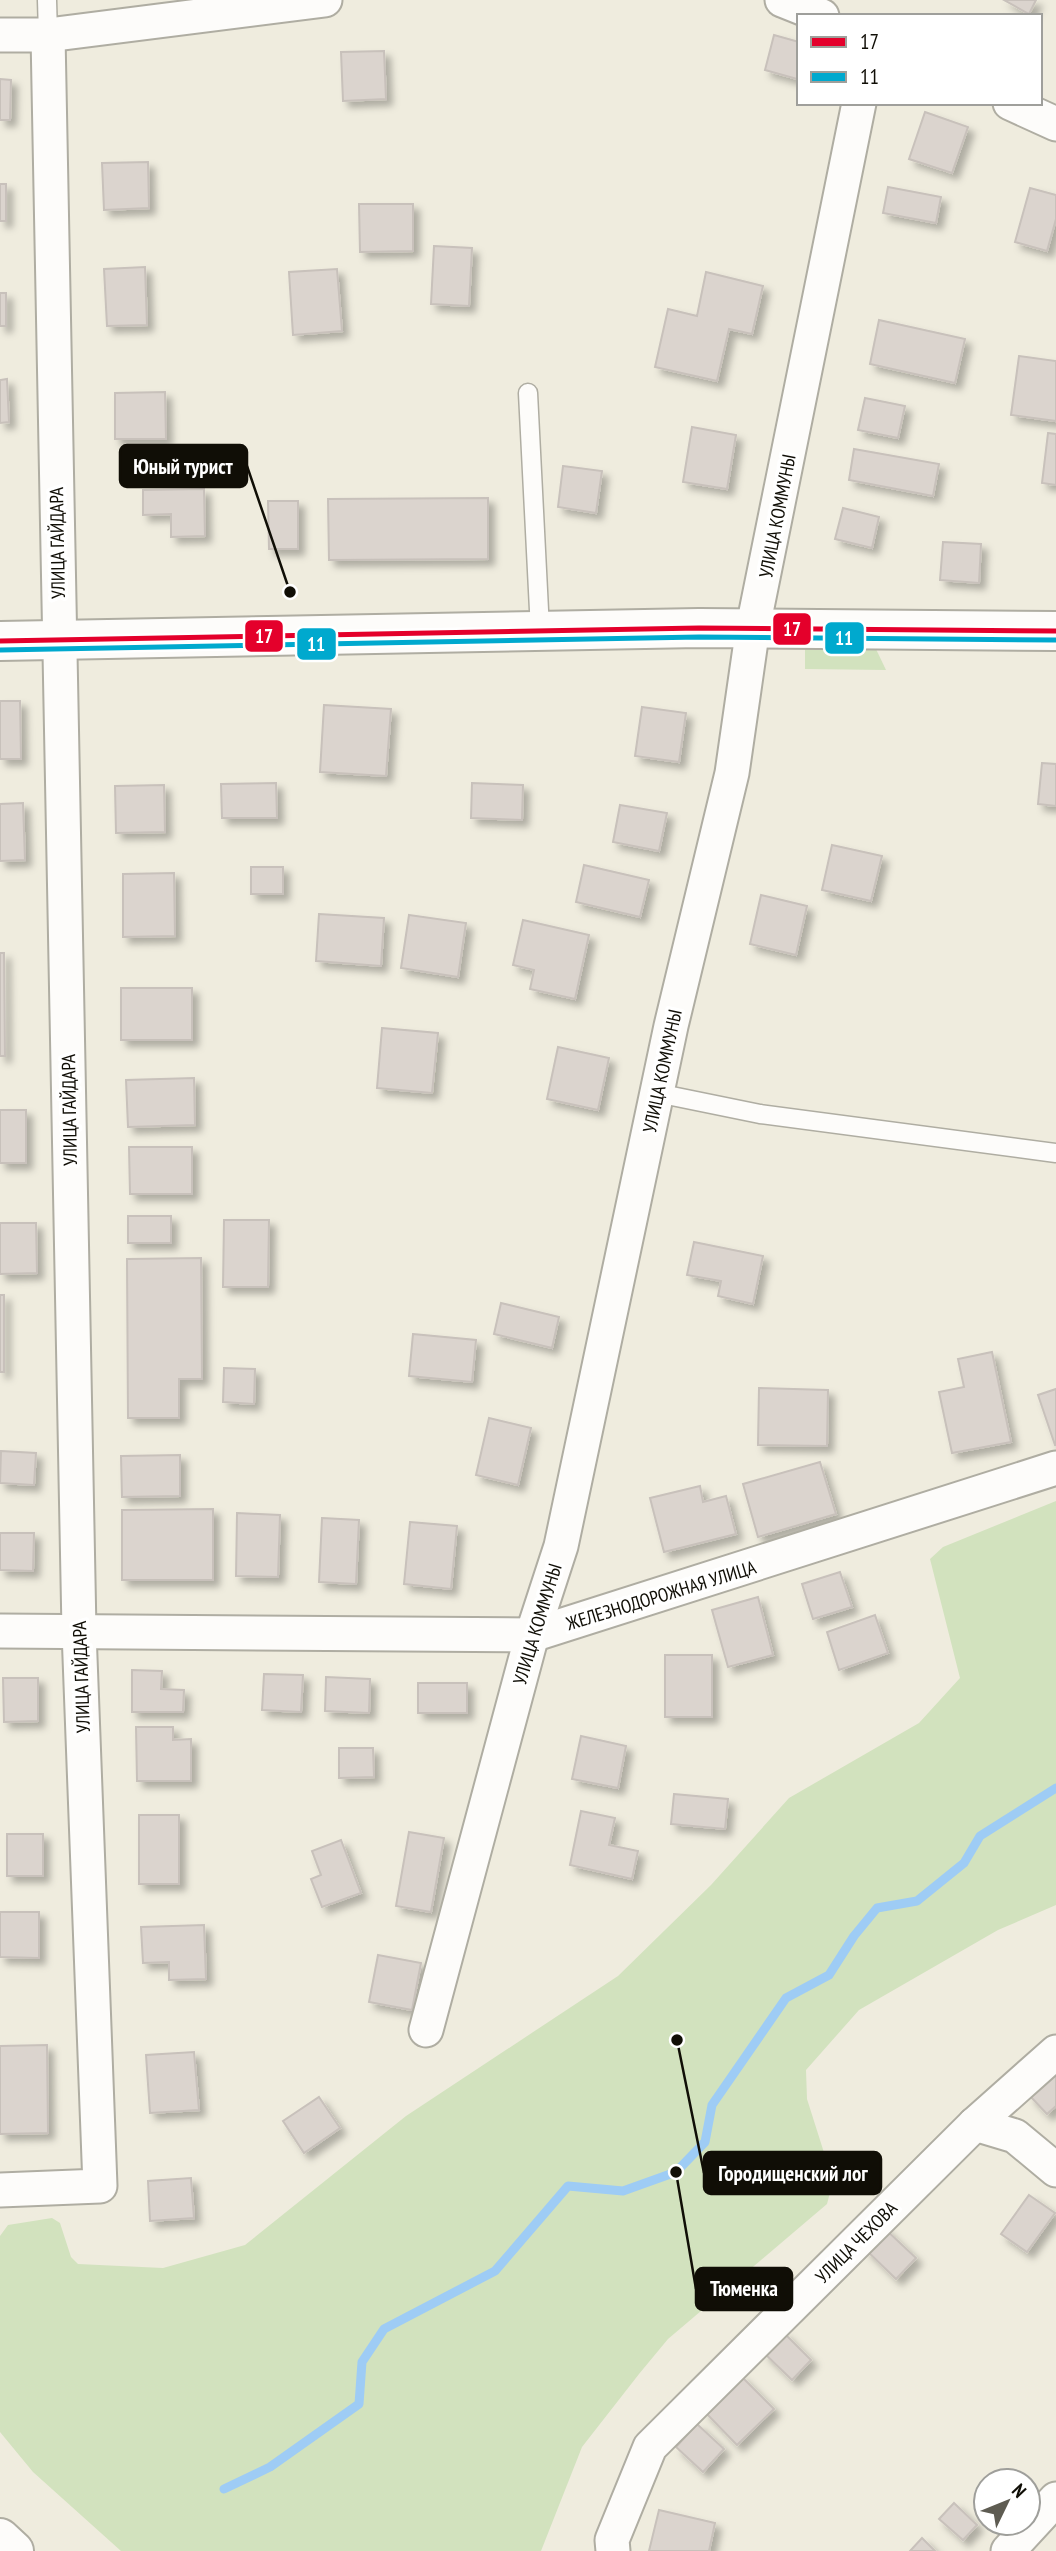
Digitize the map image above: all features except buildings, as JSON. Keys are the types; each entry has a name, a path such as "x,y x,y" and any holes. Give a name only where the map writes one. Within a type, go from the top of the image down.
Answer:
{"street":[{"path":"0,35 48,35 325,0"},
{"path":"782,0 817,14"},
{"name":"УЛИЦА ГАЙДАРА","path":"0,2190 100,2186 79,1630 48,35"},
{"name":"УЛИЦА КОММУНЫ","path":"426,2030 532,1635 562,1546 657,1093 732,773 753,627 859,105"},
{"path":"1014,105 1056,124"},
{"path":"0,641 753,627 1056,631"},
{"name":"ЖЕЛЕЗНОДОРОЖНАЯ УЛИЦА","path":"0,1630 532,1635 1056,1468"},
{"name":"УЛИЦА ЧЕХОВА","path":"613,2551 612,2540 650,2447 975,2124 1056,2052"},
{"path":"975,2124 1015,2136 1056,2170"},
{"path":"1008,2551 1056,2499"},
{"path":"0,2538 14,2551"}],"lane":[{"path":"47,0 48,35"},
{"path":"528,393 540,630"},
{"path":"657,1093 760,1114 1056,1153"}],"green space":[{"path":"805,646 875,647 886,670 805,669"},
{"path":"1056,1501 1056,1905 998,1930 859,2010 806,2070 807,2099 833,2181 827,2204 668,2339 639,2374 582,2447 541,2551 121,2551 33,2472 0,2432 0,2236 8,2225 52,2218 60,2223 71,2257 78,2264 163,2268 245,2245 406,2116 618,1976 711,1885 789,1798 919,1723 960,1678 930,1559 943,1547"}],"waterway":[{"path":"224,2489 270,2467 359,2404 362,2362 384,2329 495,2271 568,2186 623,2191 676,2172 705,2142 712,2105 786,1998 829,1975 854,1936 877,1908 917,1901 964,1863 980,1836 1056,1788"}],"transit line":[{"name":"17","path":"0,641 699,628 1056,631"},
{"name":"11","path":"0,650 699,637 1056,640"}],"place":[{"name":"Юный турист","path":"290,592"},
{"name":"Городищенский лог","path":"677,2040"},
{"name":"Тюменка","path":"676,2172"}]}
